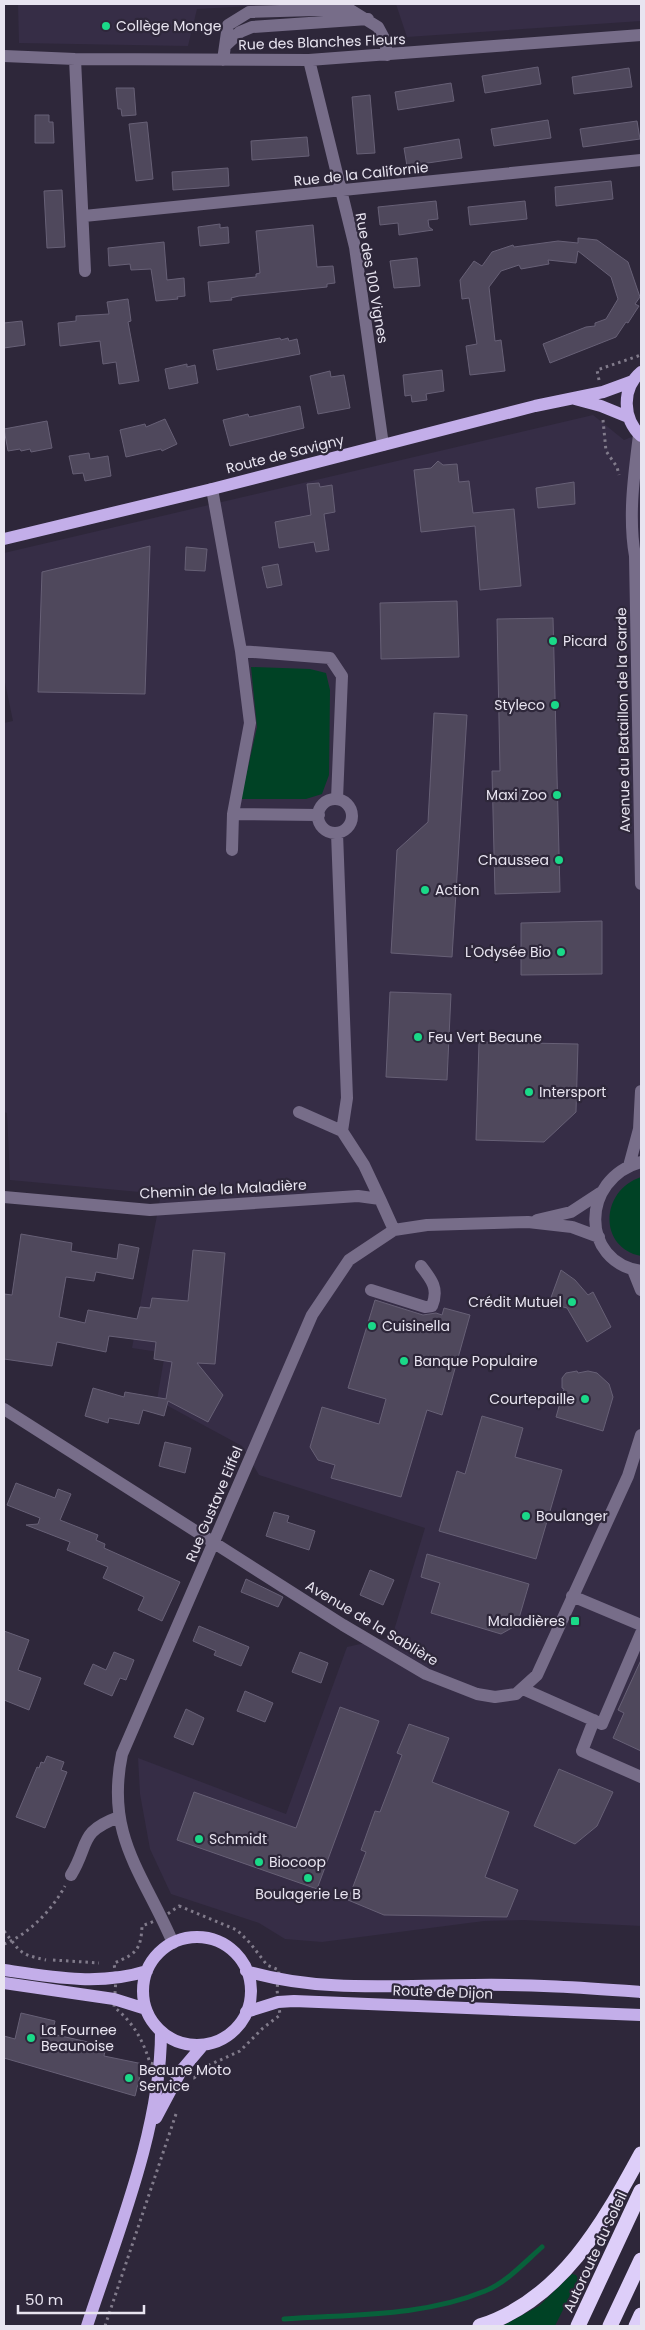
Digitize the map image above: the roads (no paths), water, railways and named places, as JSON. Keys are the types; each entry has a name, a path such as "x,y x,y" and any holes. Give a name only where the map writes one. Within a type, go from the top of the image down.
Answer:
{"highway":[{"path":"480,2326 504,2316 528,2302 565,2271 598,2228 641,2154"},
{"name":"Autoroute du Soleil","path":"578,2326 641,2191"},
{"path":"610,2326 641,2260"},
{"path":"636,2326 641,2315"}],"main road":[{"name":"Route de Savigny","path":"4,539 212,489 535,406 602,392 637,377"},
{"path":"637,377 627,397 628,417 640,435"},
{"name":"Route de Savigny","path":"573,399 601,406 628,417"},
{"path":"197,1937 215,1941 232,1950 246,1971 250,1984 250,1999 246,2012 239,2024 229,2034 217,2041 203,2045 188,2045 174,2040 161,2032 152,2022 146,2009 143,1984 147,1971 162,1950 173,1943 197,1937"},
{"path":"4,1970 80,1979 116,1979 147,1971"},
{"name":"Route de Dijon","path":"246,1971 277,1979 330,1986 493,1985 641,1992"},
{"path":"4,1983 114,1999 146,2009"},
{"name":"Route de Dijon","path":"246,2012 278,2002 294,2001 641,2015"},
{"path":"87,2326 150,2129 161,2066 161,2032"},
{"path":"150,2129 181,2071 203,2045"}],"street":[{"path":"223,60 226,45 240,32 252,27 368,19 378,27 385,40 387,55"},
{"name":"Rue des Blanches Fleurs","path":"4,56 75,59 308,60 641,35"},
{"path":"75,59 84,216 85,271"},
{"name":"Rue des 100 Vignes","path":"308,60 355,247 383,444"},
{"name":"Rue de la Californie","path":"84,216 641,160"},
{"name":"Avenue du Bataillon de la Garde","path":"640,435 633,491 632,538 636,556 641,884"},
{"path":"212,489 241,651 250,723 233,814 232,850"},
{"name":"Avenue du Bataillon de la Garde","path":"636,556 641,536"},
{"path":"241,651 330,658 342,676 337,799"},
{"path":"337,799 347,804 352,813 352,819 347,828 337,833 332,833 322,827 319,814 326,802 337,799"},
{"path":"233,814 319,814"},
{"path":"337,833 347,1098 342,1131"},
{"path":"641,1090 635,1164 618,1172 600,1193 596,1207 595,1222 598,1237 607,1252 619,1263 637,1271 641,1290"},
{"path":"299,1112 342,1131 364,1165 394,1230"},
{"name":"Rue Gustave Eiffel","path":"528,1222 571,1212 600,1193"},
{"name":"Chemin de la Maladière","path":"4,1197 150,1210 358,1196 380,1199"},
{"name":"Rue Gustave Eiffel","path":"173,1943 132,1860 122,1835 116,1796 122,1754 312,1315 349,1260 394,1230 427,1225 528,1222 572,1228 598,1237"},
{"path":"371,1290 425,1307 432,1306 436,1296 433,1282 421,1266"},
{"name":"Avenue de la Sablière","path":"4,1409 343,1625 426,1674 477,1694 495,1698 516,1694 523,1689"},
{"path":"641,1436 628,1476 537,1675 523,1689 602,1724 641,1633"},
{"path":"572,1596 641,1625"},
{"path":"594,1720 582,1751 641,1777"},
{"path":"71,1875 86,1838 96,1827 119,1817"}],"waterway":[{"path":"284,2319 386,2313 436,2306 493,2287 515,2272 542,2247"}],"place":[{"name":"Collège Monge","path":"106,26"},
{"name":"Picard","path":"553,641"},
{"name":"Styleco","path":"555,705"},
{"name":"Maxi Zoo","path":"557,795"},
{"name":"Chaussea","path":"559,860"},
{"name":"Action","path":"425,890"},
{"name":"L'Odysée Bio","path":"561,952"},
{"name":"Feu Vert Beaune","path":"418,1037"},
{"name":"Intersport","path":"529,1092"},
{"name":"Crédit Mutuel","path":"572,1302"},
{"name":"Cuisinella","path":"372,1326"},
{"name":"Banque Populaire","path":"404,1361"},
{"name":"Courtepaille","path":"585,1399"},
{"name":"Boulanger","path":"526,1516"},
{"name":"Maladières","path":"575,1621"},
{"name":"Schmidt","path":"199,1839"},
{"name":"Biocoop","path":"259,1862"},
{"name":"Boulagerie Le B","path":"308,1878"},
{"name":"La Fournee Beaunoise","path":"31,2038"},
{"name":"Beaune Moto Service","path":"129,2078"}]}
